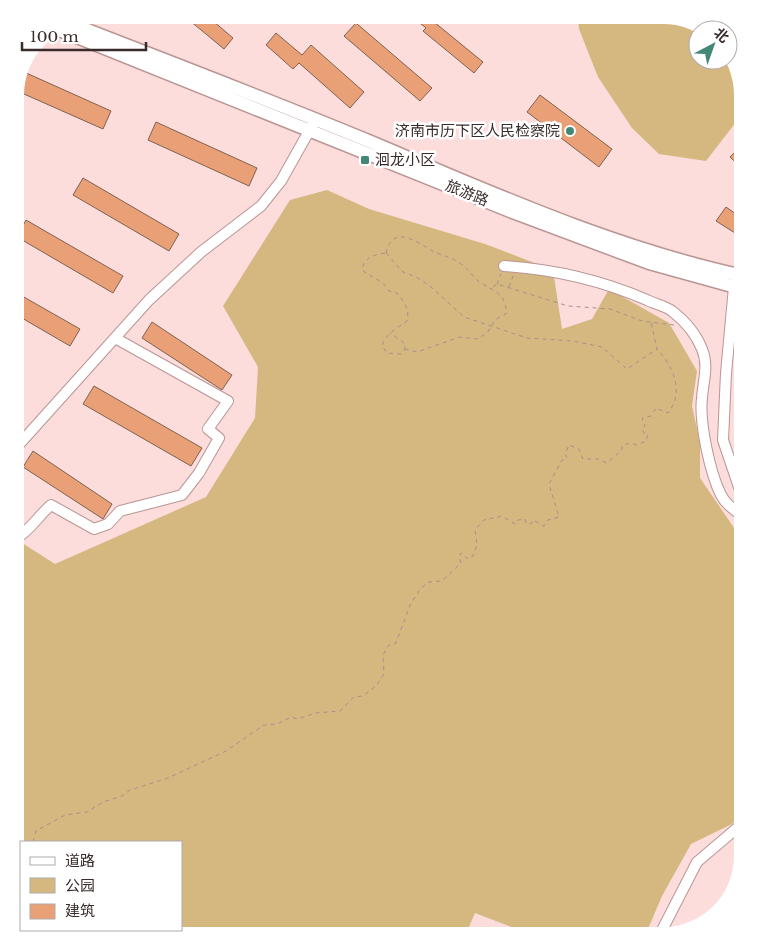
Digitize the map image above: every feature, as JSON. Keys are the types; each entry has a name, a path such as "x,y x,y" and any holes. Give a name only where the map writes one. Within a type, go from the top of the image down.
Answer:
{"main road":[{"name":"旅游路","path":"77,26 649,263 734,281"},
{"name":"旅游路","path":"64,31 313,124"}],"street":[{"path":"24,439 149,300 201,252 261,206 281,180 313,124"},
{"path":"504,266 588,280 627,291 671,311 684,323 695,335 704,352 706,374 701,400 705,432 714,476 722,496 734,507"},
{"path":"734,317 726,372 723,440 734,472"},
{"path":"24,530 51,505 94,528 108,524 120,511 182,495 199,473 219,438 208,429 228,401 115,338"},
{"path":"664,927 697,862 734,831"}],"path":[{"path":"386,253 392,241 409,237 462,264 480,283 492,288 506,305 507,313 495,320 487,333 477,339 460,337 417,352 405,349"},
{"path":"386,253 403,272 416,276 430,286 464,317 527,338 574,341 602,347 626,369 657,349"},
{"path":"386,253 372,256 363,264 362,270 372,278 384,283 389,291 397,293 407,306 409,314 407,321 392,330 384,338 382,346 387,353 394,356 400,354 405,349"},
{"path":"509,287 516,267"},
{"path":"492,288 497,284 568,306 610,309 630,318 651,322 677,326 684,323"},
{"path":"33,841 36,831 65,815 88,812 103,802 122,796 130,790 168,778 226,751 264,725 277,724 291,717 297,719 316,713 340,711 354,697 363,696 376,686 384,674 383,655 389,645 396,643 410,605 421,588 429,582 442,581 461,563 459,557 461,553 468,559 474,556 477,544 475,530 484,520 502,516 515,524 518,520 524,519 526,523 531,524 533,520 544,526 548,520 559,517 549,484 558,467 566,458 565,454 569,445 579,449 583,459 598,458 608,463 621,451 623,445 631,443 637,445 646,441 648,434 644,433 642,429 645,426 642,418 651,416 656,408 668,413 673,406 676,395 676,383 669,361 657,349 651,322"},
{"path":"390,333 403,342 405,349"}],"green space":[{"path":"579,24 668,24 686,28 688,29 688,70 730,70 734,86 734,125 706,161 659,154 632,128 598,77"},
{"path":"327,190 369,209 485,244 553,270 562,329 592,319 609,289 669,323 697,371 692,406 700,443 700,478 734,528 734,822 691,844 662,896 649,927 512,927 475,913 469,927 182,927 182,841 24,841 24,544 55,564 206,497 255,418 258,367 223,306 290,200"}],"building":[{"path":"194,24 217,24 233,38 224,49"},
{"path":"357,24 432,88 420,101 344,36"},
{"path":"421,24 436,24 483,62 474,73 423,31 426,28"},
{"path":"276,33 302,55 311,45 364,92 350,108 299,63 293,69 266,45"},
{"path":"27,73 111,111 103,129 24,94"},
{"name":"济南市历下区人民检察院","path":"540,95 612,149 599,167 527,112"},
{"path":"156,122 257,168 249,186 148,140"},
{"path":"83,178 179,234 169,251 73,195"},
{"path":"726,207 734,213 734,232 716,221"},
{"path":"26,220 123,276 113,293 24,241 24,224"},
{"path":"24,297 80,329 70,346 24,319"},
{"path":"152,322 232,375 222,390 142,338"},
{"path":"94,386 202,448 191,466 83,404"},
{"path":"33,451 112,504 103,519 24,468"}],"place":[{"name":"济南市历下区人民检察院","path":"570,131"},
{"name":"洄龙小区","path":"365,160"}]}
